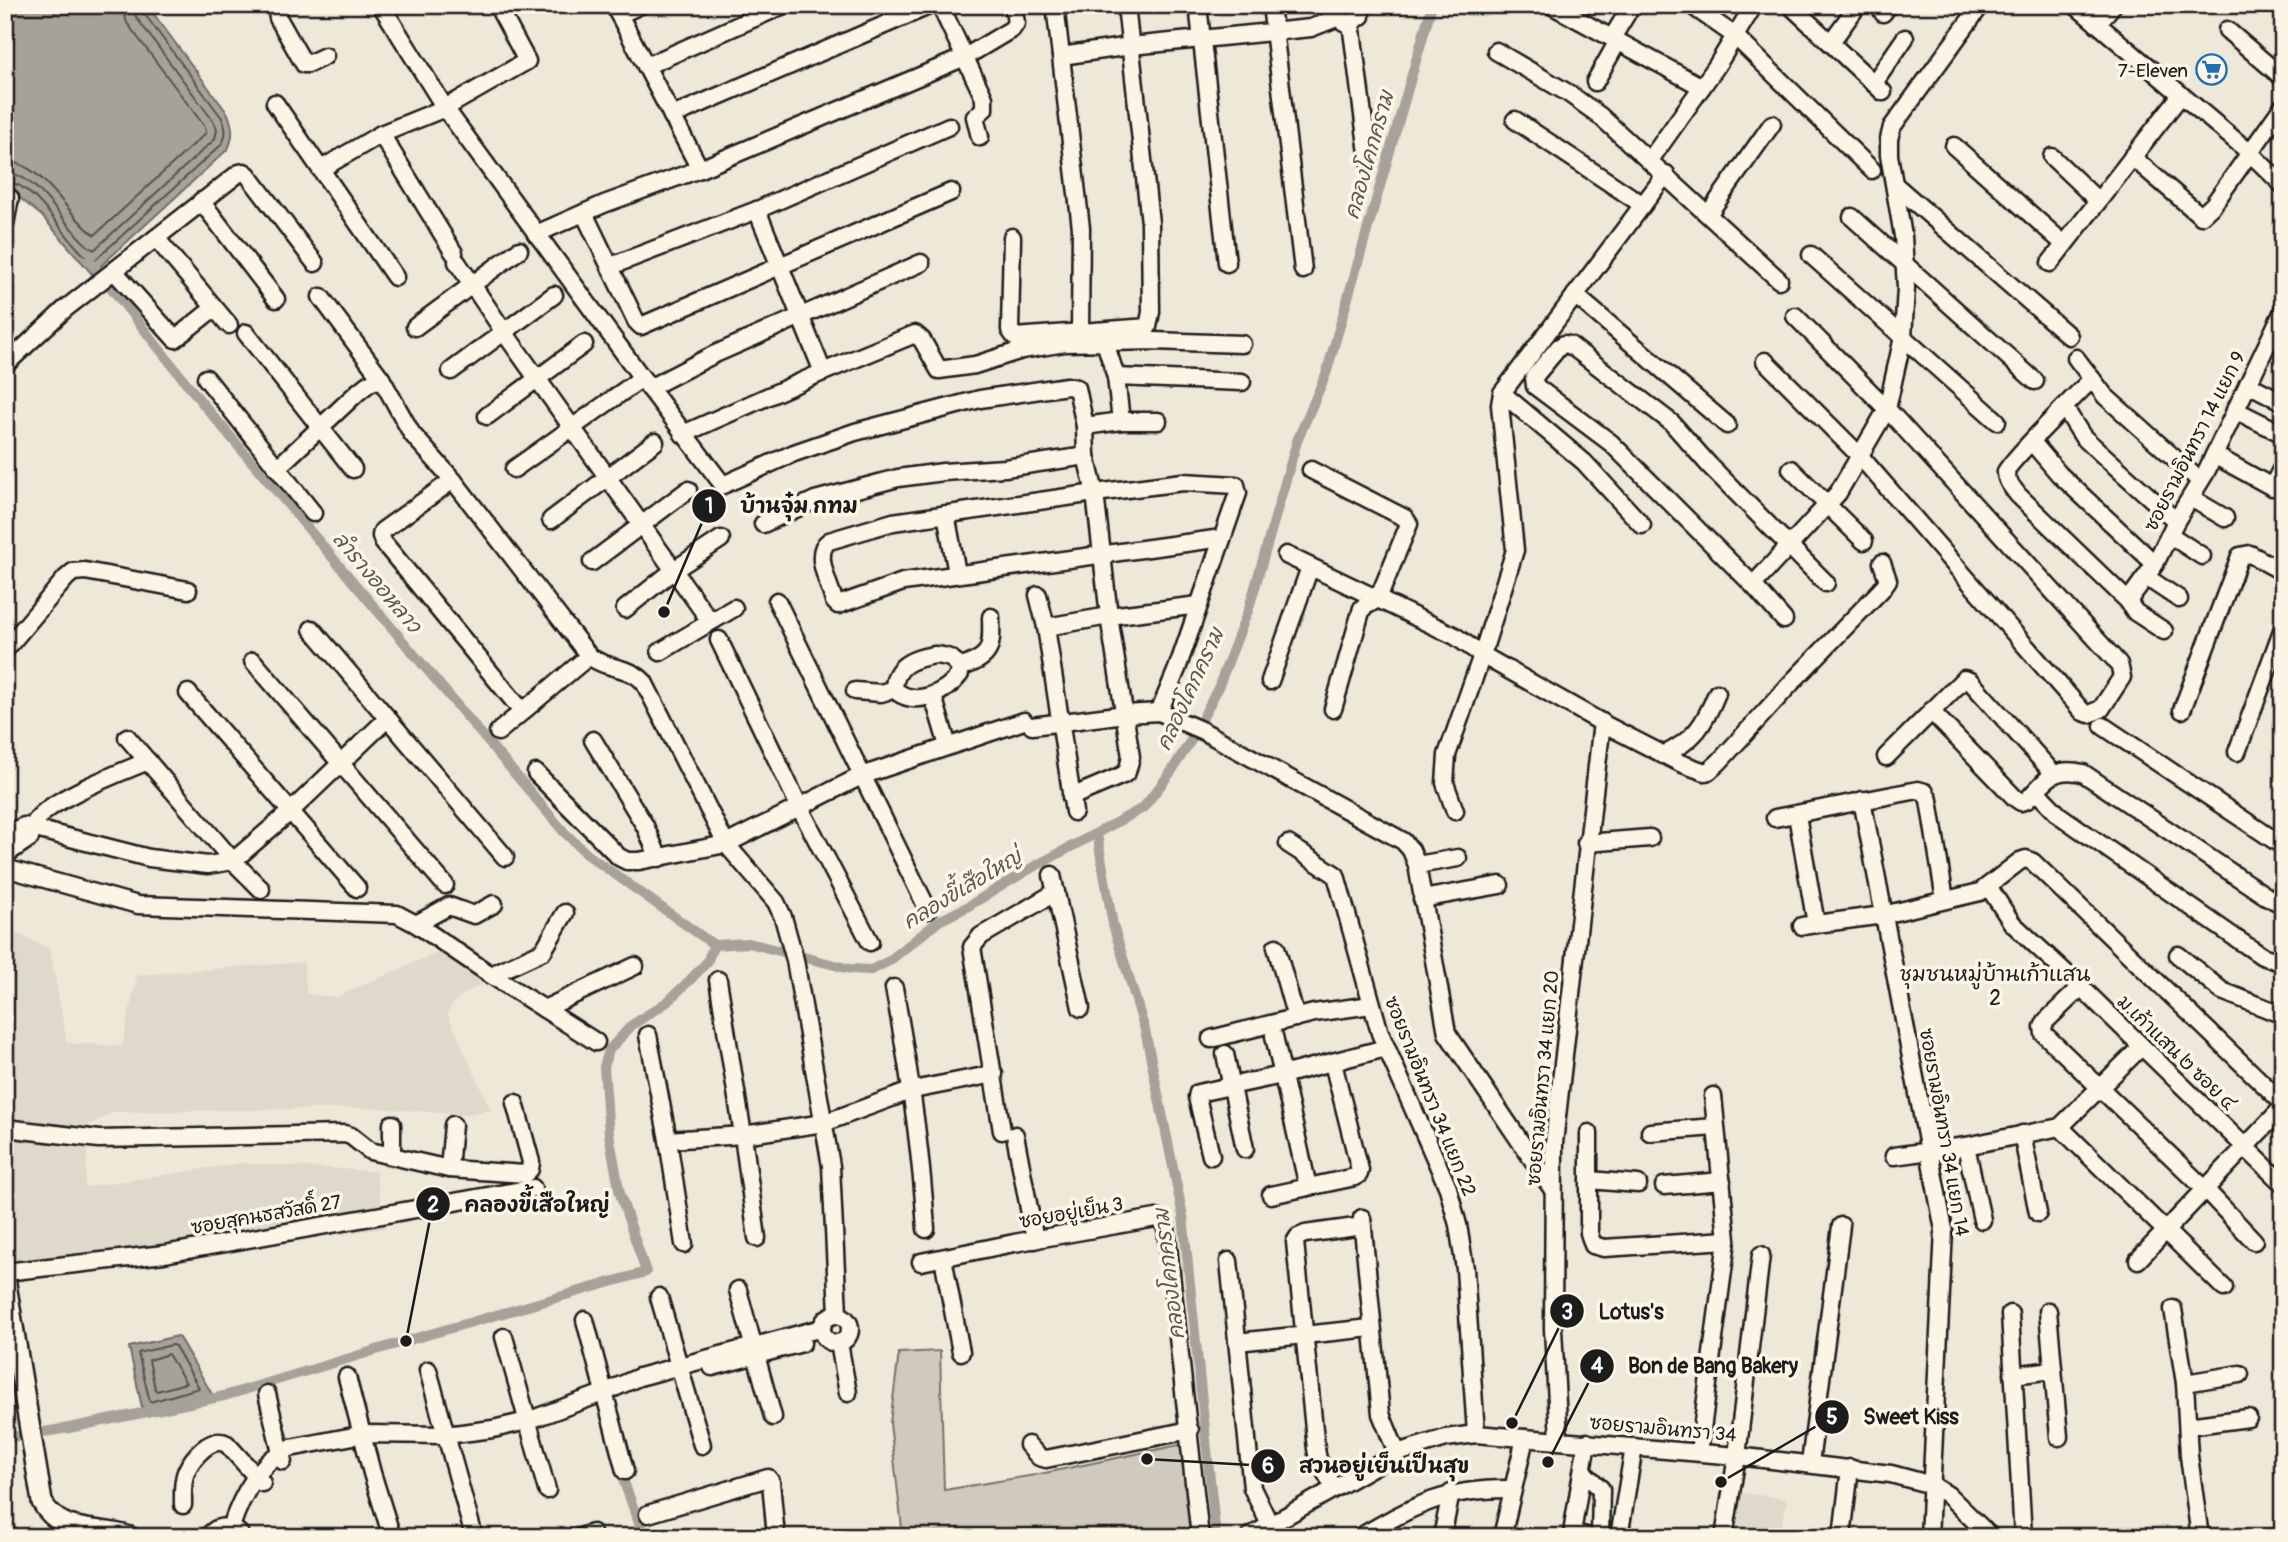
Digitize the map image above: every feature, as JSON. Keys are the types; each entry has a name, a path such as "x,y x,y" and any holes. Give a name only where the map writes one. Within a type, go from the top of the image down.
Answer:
{"main road":[{"path":"5,1278 12,1349 42,1502 52,1517 71,1527 130,1537"}],"street":[{"path":"275,5 278,18 304,64 325,56"},
{"path":"382,5 445,108 720,483 727,485 794,453 855,432 980,398 1075,386 1079,391 1085,426 1086,456 1095,493 1109,616 1131,757 1127,772 1073,804 1046,627 1038,595"},
{"path":"321,169 381,134 445,108 527,61 497,5"},
{"path":"640,5 617,10 700,169"},
{"path":"646,66 784,5"},
{"path":"672,116 931,5"},
{"path":"940,5 985,102 984,109 975,117 980,137"},
{"path":"536,234 700,169 965,57 1012,29 1016,23 1013,5"},
{"path":"1055,5 1081,228 1080,331"},
{"path":"1012,237 1012,335 1019,338 1148,327 1150,223 1126,5"},
{"path":"1198,5 1227,262"},
{"path":"1271,5 1303,270"},
{"path":"1061,56 1202,38 1311,28 1343,15 1361,16 1361,5"},
{"path":"1595,82 1632,5"},
{"path":"1691,5 1735,36 1872,170"},
{"path":"1650,160 1702,88 1754,5"},
{"path":"1790,5 1879,87 1905,38"},
{"path":"1831,42 1858,5"},
{"path":"1753,585 1791,547 1838,493 1888,401 1903,337 1906,266 1889,155 1889,139 1892,127 1981,5"},
{"path":"2088,12 2113,5"},
{"path":"1554,6 1702,88"},
{"path":"2088,12 2283,184"},
{"path":"1343,15 1369,161"},
{"path":"2227,30 2283,78"},
{"path":"1496,51 1600,115 1779,279"},
{"path":"2050,262 2181,95"},
{"path":"275,103 395,277"},
{"path":"2132,157 2201,216 2213,205 2283,106"},
{"path":"1515,120 1643,205"},
{"path":"1709,214 1772,124"},
{"path":"611,266 757,210 949,126"},
{"path":"381,134 472,286 710,621"},
{"path":"1954,146 2064,244"},
{"path":"2052,157 2098,201"},
{"path":"5,365 65,309 201,201 244,172 315,262"},
{"path":"1455,811 1445,783 1446,762 1515,550 1500,405 1502,393 1666,174"},
{"path":"1895,185 2068,336"},
{"path":"584,213 636,321 641,326 951,192"},
{"path":"5,224 10,198"},
{"path":"201,201 276,299"},
{"path":"757,210 823,372"},
{"path":"1852,217 2035,382"},
{"path":"156,238 229,325"},
{"path":"415,327 519,250"},
{"path":"1811,255 1997,421"},
{"path":"514,469 645,383 921,263"},
{"path":"114,271 175,339 214,308"},
{"path":"451,371 554,295"},
{"path":"1575,295 1727,425"},
{"path":"321,297 382,378 412,434 453,480 589,656 610,668 636,673 644,682 726,845 776,902 795,960 831,1166 838,1314"},
{"name":"ซอยรามอินทรา 14 แยก 9","path":"2142,583 2214,455 2283,310"},
{"path":"1765,362 1859,455 2083,712 2090,714 2101,709 2122,677 2119,664 1888,401 1795,316"},
{"path":"246,333 353,469"},
{"path":"683,434 915,334 922,340 939,370 975,365 1022,350 1065,343 1153,341 1241,344"},
{"path":"1105,342 1116,377 1121,421"},
{"path":"487,416 584,344"},
{"path":"1784,620 1753,585 1611,443 1535,386 1534,377 1559,347 1570,345 1672,423 1709,465 1826,583"},
{"path":"2076,358 2105,396 2200,481"},
{"path":"1116,377 1242,382"},
{"path":"205,378 313,513"},
{"path":"277,468 368,384 382,378"},
{"path":"2092,379 2032,442 2009,462 2007,479 2018,495 2142,583 2179,599"},
{"path":"2248,383 2283,401"},
{"path":"1502,393 1584,462 1642,525"},
{"path":"2064,407 2083,437 2202,556"},
{"path":"2235,410 2283,434"},
{"path":"1085,426 1121,421 1158,421"},
{"path":"551,520 655,442"},
{"path":"2032,442 2142,583"},
{"path":"2214,455 2272,487 2283,466"},
{"path":"763,524 815,500 898,478 1005,468 1086,456"},
{"path":"1791,469 1864,541"},
{"path":"1311,470 1408,521 1408,530 1378,599 1362,608 1333,709"},
{"path":"453,480 382,531 381,536 522,711"},
{"path":"1159,712 1199,605 1238,493 1233,484 1182,481 893,522 829,541 823,546 821,556 834,601 838,605 903,582 1222,538"},
{"path":"592,562 688,490"},
{"path":"2191,498 2225,518"},
{"path":"946,514 957,573"},
{"path":"625,609 674,570 721,539"},
{"path":"2182,710 2240,556 2250,554 2283,572"},
{"path":"1286,555 1455,636 1482,655 1602,722 1700,772 1709,771 1881,590 1888,579 1882,563"},
{"path":"1270,681 1310,567"},
{"path":"5,650 73,572 85,571 188,590"},
{"path":"2142,583 2135,612 2164,631"},
{"path":"777,601 928,910"},
{"path":"1046,627 1199,605"},
{"path":"660,652 734,608"},
{"path":"959,668 983,659 992,639 991,617"},
{"path":"2237,752 2283,628"},
{"path":"312,629 505,857"},
{"path":"719,640 800,808 870,942"},
{"path":"498,732 589,656"},
{"path":"947,656 956,661 959,668 960,674 953,682 933,696 910,698 900,695 894,689 894,680 900,669 921,657 947,656"},
{"path":"253,661 445,885"},
{"path":"1886,757 1964,679 1970,681 2053,773"},
{"path":"855,691 881,693 894,689"},
{"path":"188,693 358,888"},
{"path":"1663,755 1697,733 1706,721 1717,693"},
{"path":"933,696 948,746"},
{"path":"1931,711 2021,802 2027,800 2053,773 2071,770 2083,773 2283,905"},
{"path":"536,774 619,857 633,861 726,845 861,776 948,746 1028,723 1060,723 1159,712 1198,730 1403,841 1411,850 1417,865 1447,1033 1553,1190"},
{"path":"5,835 23,825 149,858 208,865 233,861 291,811 388,718"},
{"name":"ซอยรามอินทรา 34 แยก 20","path":"1559,1440 1553,1329 1554,1143 1586,843 1602,722"},
{"path":"2103,726 2283,846"},
{"path":"127,737 233,861 261,889"},
{"path":"593,740 645,826 659,858"},
{"path":"5,855 30,838 32,827 43,813 99,781 148,761"},
{"path":"1775,818 1918,789 1925,792 1929,800 1945,900"},
{"path":"2036,791 2059,815 2181,900 2262,956 2283,962"},
{"name":"ซอยรามอินทรา 34 แยก 14","path":"1862,800 1944,1230 1928,1537"},
{"path":"1797,815 1809,925 1883,915 1980,892 2026,859 2033,862 2283,1105 2138,1260"},
{"path":"1586,843 1650,838"},
{"name":"ซอยรามอินทรา 34 แยก 22","path":"1288,845 1336,874 1371,1005 1386,1048 1448,1188 1458,1225 1465,1269 1476,1434"},
{"path":"1417,865 1458,858"},
{"path":"5,868 130,904 404,916 596,1042"},
{"path":"1052,875 1081,1008"},
{"path":"1422,899 1500,885"},
{"name":"ม.เก้าแสน ๒ ซอย ๔","path":"1988,886 2012,923 2283,1184"},
{"path":"1035,1240 994,1074 972,947 981,936 1056,892"},
{"path":"416,925 449,906 474,915 494,904"},
{"path":"491,975 543,951 565,913"},
{"path":"1276,947 1296,1018"},
{"path":"2178,955 2222,991 2283,1015"},
{"path":"544,1009 635,966"},
{"path":"718,980 757,1238"},
{"path":"2081,987 2046,1021 2044,1034 2206,1190 2254,1241"},
{"path":"894,988 913,1090 922,1159 926,1229"},
{"path":"1211,1039 1314,1013 1371,1005"},
{"path":"648,1035 684,1244"},
{"path":"1273,1036 1308,1187"},
{"path":"1894,1156 1966,1146 2060,1127 2141,1047"},
{"path":"1211,1156 1197,1096 1199,1093 1333,1063 1386,1048"},
{"path":"1225,1054 1245,1149"},
{"path":"1272,1195 1359,1174 1333,1063"},
{"path":"668,1140 743,1135 824,1123 913,1090 994,1074"},
{"path":"1699,1452 1727,1240 1713,1096"},
{"path":"5,1128 99,1139 345,1134 370,1151 449,1169 528,1172 531,1162 515,1103"},
{"path":"391,1155 392,1124"},
{"path":"449,1169 453,1125"},
{"path":"1650,1132 1715,1127"},
{"path":"2060,1127 2224,1288"},
{"path":"1589,1133 1589,1233 1593,1245 1598,1247 1727,1240"},
{"path":"2022,1134 2038,1213"},
{"path":"1966,1146 1982,1220"},
{"path":"1589,1180 1638,1184"},
{"path":"1664,1186 1722,1181"},
{"name":"ซอยสุคนธสวัสดิ์ 27","path":"5,1272 164,1254 533,1188"},
{"name":"ซอยอยู่เย็น 3","path":"921,1262 1156,1218 1162,1220 1166,1228 1200,1537"},
{"path":"1334,1488 1318,1460 1316,1449 1295,1242 1298,1237 1362,1221 1381,1414 1397,1453"},
{"path":"1811,1464 1841,1226"},
{"path":"1724,1537 1737,1455 1761,1255"},
{"path":"943,1258 961,1352"},
{"path":"1229,1261 1252,1488 1273,1531"},
{"path":"738,1290 773,1418"},
{"path":"659,1297 702,1445"},
{"path":"2173,1309 2185,1383 2189,1455 2200,1537"},
{"path":"2048,1311 2059,1437"},
{"path":"208,1537 212,1531 222,1527 237,1532 259,1480 282,1457 302,1455 364,1439 494,1438 681,1370 754,1350 829,1336 845,1340 851,1328 849,1322 838,1314"},
{"path":"838,1314 827,1318 829,1336 849,1393"},
{"path":"2010,1314 2023,1537"},
{"path":"584,1320 625,1471"},
{"path":"1237,1342 1371,1328"},
{"path":"504,1337 547,1490"},
{"path":"428,1370 472,1529"},
{"path":"2013,1375 2053,1370"},
{"path":"2185,1383 2240,1374"},
{"path":"347,1377 392,1537"},
{"path":"267,1394 282,1457"},
{"path":"2188,1426 2248,1418"},
{"path":"1028,1445 1039,1457 1046,1459 1190,1430"},
{"name":"ซอยรามอินทรา 34","path":"1249,1537 1273,1531 1334,1488 1397,1453 1446,1438 1476,1434 1737,1455 1912,1478 1932,1485 1962,1506 1991,1537"},
{"path":"1502,1537 1525,1438"},
{"path":"183,1505 186,1472 200,1453 214,1442 227,1444 259,1480"},
{"path":"1587,1443 1573,1531 1574,1534 1590,1537"},
{"path":"1619,1537 1634,1447"},
{"path":"1842,1537 1850,1468"},
{"path":"1583,1472 1601,1489 1600,1537"},
{"path":"648,1514 768,1478 771,1482 776,1537"},
{"path":"1360,1537 1381,1530 1413,1507 1451,1493 1512,1489"},
{"path":"1442,1537 1451,1493"}],"shaded area":[{"path":"5,927 50,949 67,1043 122,1046 137,975 303,962 307,994 336,997 440,951 488,980 456,999 447,1013 491,1110 463,1115 380,1108 115,1112 89,1125 85,1187 241,1163 375,1171 386,1228 14,1279 5,1236"},
{"path":"940,1351 944,1490 1035,1475 1184,1444 1191,1534 1179,1537 903,1537 890,1423 899,1353"},
{"path":"1738,1492 1787,1499 1780,1537 1731,1537"}],"water":[{"path":"5,5 147,5 230,119 232,136 228,149 92,274 42,216 5,186"},
{"path":"178,1336 212,1394 143,1412 129,1347"}],"waterway":[{"name":"คลองโคกคราม","path":"714,945 749,943 850,969 871,970 889,961 939,921 1143,808 1171,772 1193,737 1218,688 1249,608 1297,441 1326,374 1432,5"},
{"name":"ลำรางออหลาว","path":"89,260 203,404 564,832 588,855 714,945"},
{"name":"คลองโคกคราม","path":"1097,834 1113,925 1145,1030 1183,1216 1216,1537"},
{"name":"คลองขี้เสือใหญ่","path":"5,1438 69,1428 224,1396 646,1272 620,1194 609,1134 604,1067 609,1050 632,1025 667,1002 690,980 707,962 714,945"},
{"path":"624,1482 644,1537"}],"place":[{"name":"7-Eleven","path":"2211,70"},
{"name":"บ้านจุ๋ม กทม","path":"664,612"},
{"name":"คลองขี้เสือใหญ่","path":"406,1341"},
{"name":"Lotus's","path":"1512,1423"},
{"name":"สวนอยู่เย็นเป็นสุข","path":"1147,1459"},
{"name":"Bon de Bang Bakery","path":"1548,1462"},
{"name":"Sweet Kiss","path":"1721,1482"}],"district":[{"name":"ชุมชนหมู่บ้านเก้าแสน 2","path":"1995,986"}]}
